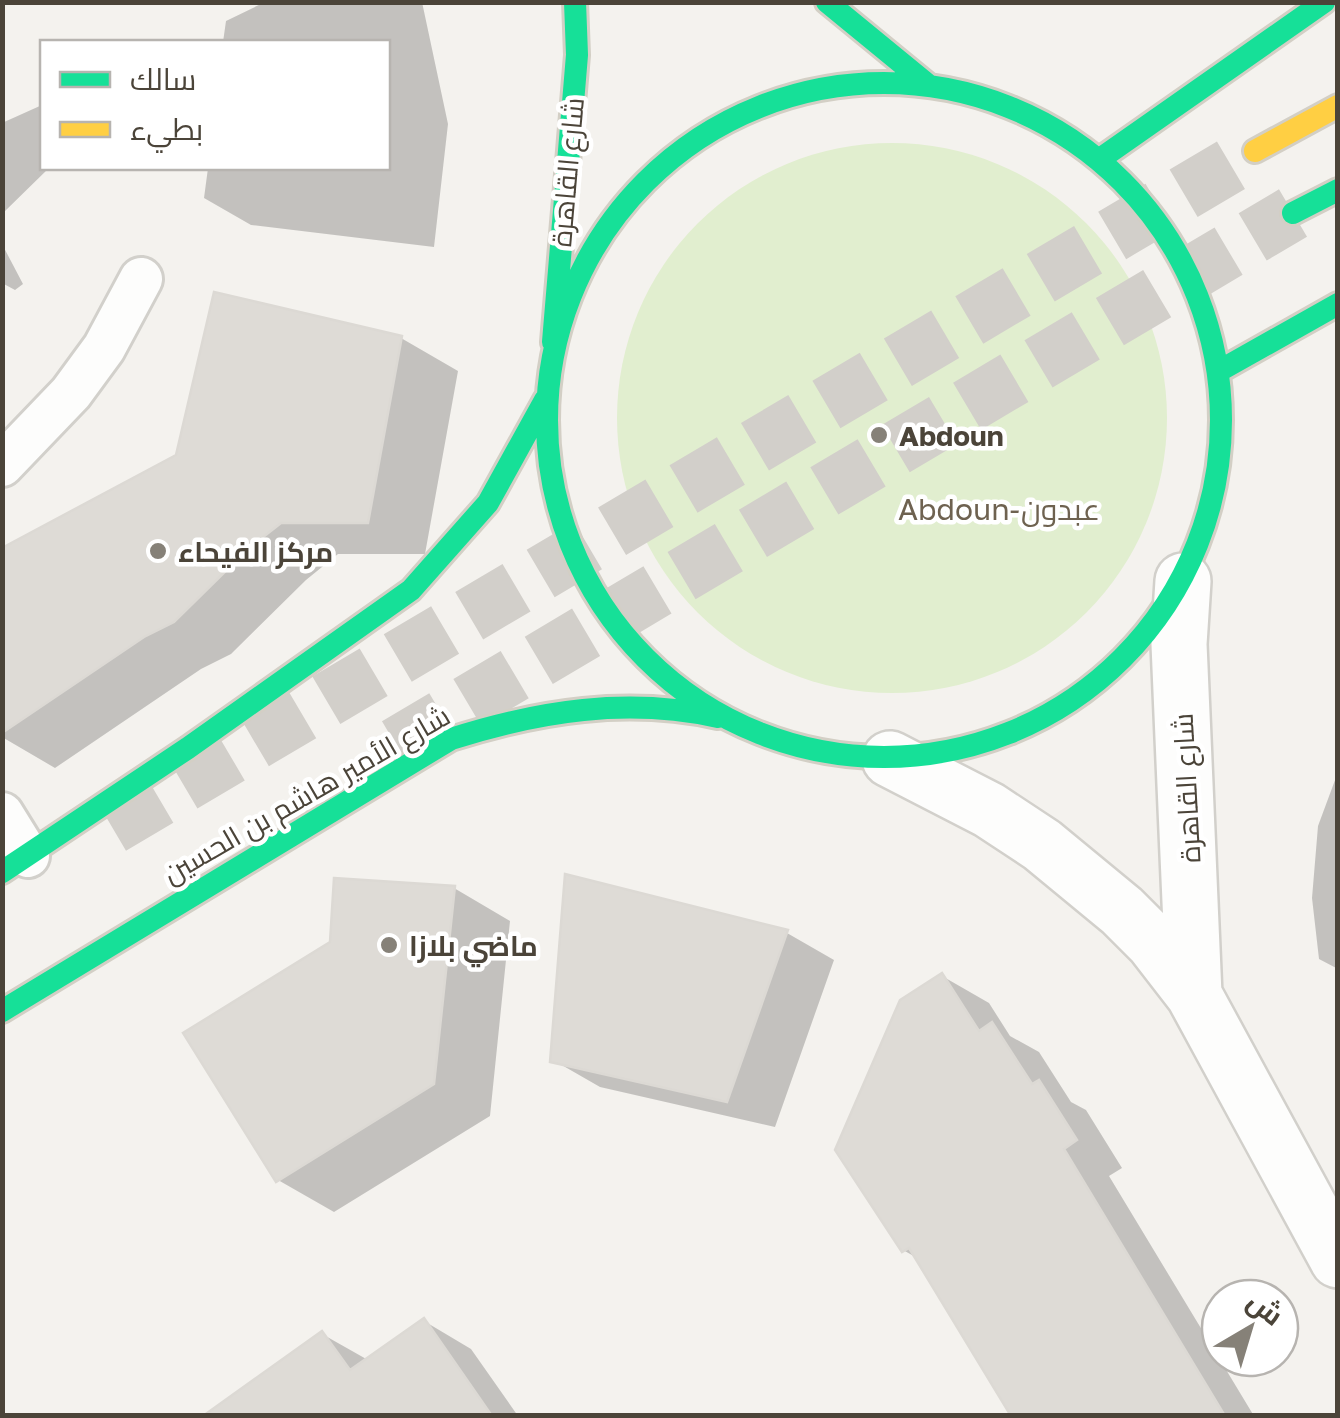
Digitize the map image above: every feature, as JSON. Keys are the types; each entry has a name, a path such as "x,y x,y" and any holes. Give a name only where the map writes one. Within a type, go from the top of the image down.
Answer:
{"main road":[{"name":"شارع القاهرة","path":"553,342 578,54 575,2"},
{"path":"827,2 927,84"},
{"path":"1100,159 1324,2"},
{"path":"927,84 989,98 1047,122 1100,159 1157,219 1197,292 1219,370 1218,480 1183,581 1130,654 1060,709 979,745 890,758 805,749 725,719 647,661 588,586 554,496 545,400 553,342 590,250 651,172 732,116 828,86 927,84"},
{"path":"1254,152 1338,106"},
{"path":"1292,213 1338,190"},
{"path":"1219,370 1338,304"},
{"path":"15,864 411,590 488,503 545,400"},
{"name":"شارع الأمير هاشم بن الحسين","path":"2,1010 451,739 543,713 688,708 725,719"}],"street":[{"name":"شارع القاهرة","path":"1183,581 1179,644 1194,995"},
{"name":"شارع القاهرة","path":"890,758 990,810 1042,845 1122,911 1194,995 1338,1260"}],"lane":[{"path":"2,465 71,393 104,348 141,279"},
{"path":"2,814 15,864"}],"green space":[{"path":"892,143 946,148 997,164 1045,189 1086,224 1121,265 1146,313 1162,364 1167,418 1162,472 1146,523 1121,571 1086,612 1045,647 997,672 946,688 892,693 838,688 787,672 739,647 698,612 663,571 638,523 622,472 617,418 622,364 638,313 663,265 698,224 739,189 787,164 838,148"}],"building":[{"path":"214,292 402,336 368,523 281,523 249,548 174,622 144,637 2,733 2,548 176,455"},
{"path":"565,874 788,930 727,1102 550,1062"},
{"path":"334,878 455,886 434,1084 276,1182 183,1033 330,942"},
{"path":"942,973 979,1031 992,1022 1032,1084 1039,1080 1077,1140 1064,1149 1225,1416 1011,1416 909,1248 902,1252 835,1150 900,1000"},
{"path":"424,1318 492,1416 203,1416 322,1331 350,1370"}],"tunnel":[{"path":"112,827 1255,151"},
{"path":"396,745 1293,213"}],"traffic: fast":[{"path":"553,342 577,55 575,2"},
{"path":"827,2 927,84"},
{"path":"1100,159 1324,2"},
{"path":"884,83 950,90 1013,109 1071,140 1122,182 1164,233 1195,291 1214,354 1221,420 1214,486 1195,549 1164,607 1122,658 1071,700 1013,731 950,750 884,757 818,750 755,731 697,700 646,658 604,607 573,549 554,486 547,420 554,354 573,291 604,233 646,182 697,140 755,109 818,90 884,83"},
{"path":"1293,213 1338,190"},
{"path":"1219,371 1338,304"},
{"path":"2,872 188,748 411,590 488,503 545,400"},
{"path":"2,1011 451,739 517,721 583,710 650,708 718,717"}],"traffic: slow":[{"path":"1255,151 1338,106"}],"place":[{"name":"Abdoun","path":"879,435"},
{"name":"مركز الفيحاء","path":"158,551"},
{"name":"ماضي بلازا","path":"389,945"}],"district":[{"name":"Abdoun-عبدون","path":"999,509"}]}
